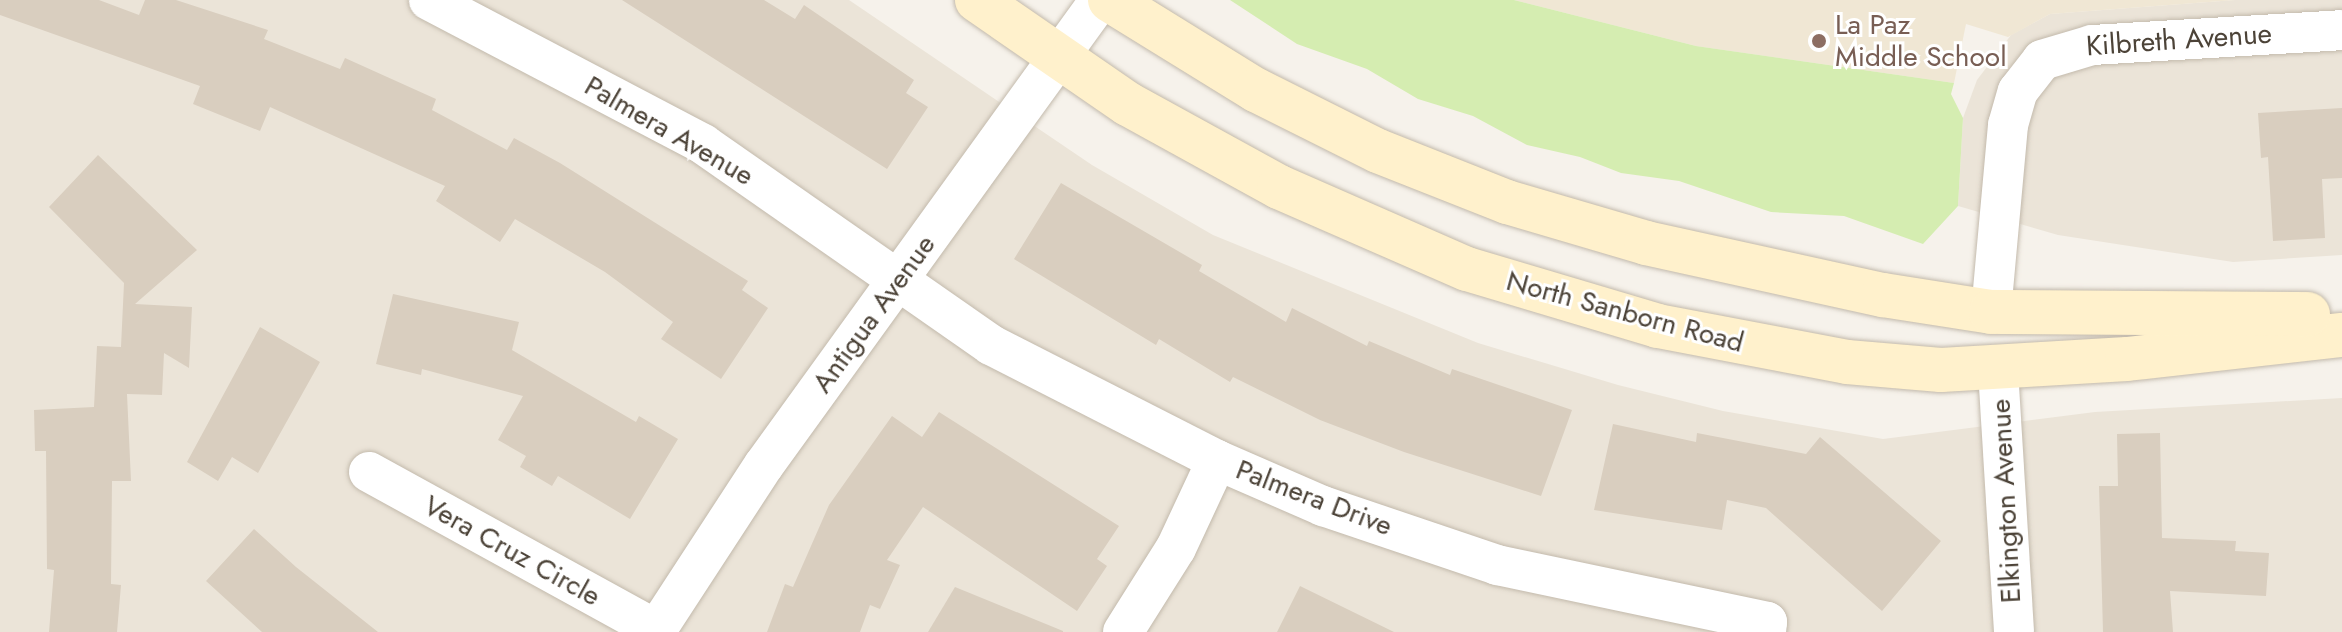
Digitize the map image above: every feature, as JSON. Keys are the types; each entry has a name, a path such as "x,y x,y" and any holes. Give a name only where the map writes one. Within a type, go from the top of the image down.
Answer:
{"main road":[{"name":"North Sanborn Road","path":"977,0 1059,59 1279,187 1406,245 1526,289 1658,326 1793,353 1897,367 1998,370 2342,335"},
{"path":"1110,0 1203,60 1314,121 1507,202 1661,246 1883,295 1991,312 2342,315"}],"street":[{"name":"Palmera Avenue","path":"429,0 703,144 898,281"},
{"name":"Antigua Avenue","path":"656,631 724,522 1100,0"},
{"name":"Kilbreth Avenue","path":"1991,312 2008,125 2018,91 2042,60 2092,45 2342,30"},
{"name":"Palmera Drive","path":"898,281 991,345 1217,460 1323,506 1497,565 1767,627"},
{"name":"Elkington Avenue","path":"1998,370 2014,632"},
{"path":"1123,632 1176,548 1217,460"},
{"name":"Vera Cruz Circle","path":"369,472 656,631"}],"shaded area":[{"path":"0,0 849,0 1092,165 1213,235 1478,343 1618,385 1723,411 1883,439 2095,412 2342,398 2342,632 0,632"},
{"name":"La Paz Middle School","path":"1514,0 2235,0 2050,14 2008,37 1966,24 1954,83 1696,46"},
{"path":"2235,0 2342,0 2342,255 2233,262 2058,235 1958,206 1963,118 1977,80 2011,35 2050,14"}],"green space":[{"path":"1230,0 1514,0 1696,46 1954,83 1951,94 1963,118 1958,206 1923,244 1844,216 1771,212 1679,181 1621,173 1580,157 1527,145 1473,116 1418,99 1367,69 1297,44"}],"building":[{"path":"0,0 99,0 139,15 145,0 176,0 268,30 264,39 340,69 345,58 436,99 432,110 507,150 514,138 560,163 748,281 742,290 768,308 721,379 661,339 673,322 605,272 515,219 500,242 436,201 445,186 270,107 260,131 193,104 200,86 0,15"},
{"path":"622,0 764,0 795,19 804,5 914,80 906,93 928,107 887,169"},
{"path":"2342,108 2342,178 2322,179 2325,238 2273,241 2268,157 2261,158 2258,113"},
{"path":"98,155 197,250 135,304 192,307 189,368 164,353 162,395 127,394 131,481 112,481 111,584 121,585 117,632 49,632 54,570 47,569 46,451 35,451 34,410 94,407 97,346 121,347 124,283 49,207"},
{"path":"1061,183 1202,265 1199,271 1286,322 1292,308 1367,346 1369,341 1450,375 1452,369 1572,410 1541,496 1404,452 1320,420 1233,377 1230,382 1159,339 1156,345 1014,259"},
{"path":"393,294 519,322 512,350 636,422 639,416 678,439 630,519 558,476 552,486 520,467 526,456 498,440 523,396 422,369 421,375 376,364"},
{"path":"260,327 320,362 258,473 232,457 218,481 187,462"},
{"path":"939,412 1119,526 1097,559 1107,566 1077,611 923,507 887,560 900,565 880,609 870,605 860,632 767,632 785,584 793,587 829,505 892,416 922,437"},
{"path":"1613,424 1696,442 1697,433 1806,454 1820,437 1941,541 1882,611 1766,508 1727,500 1722,530 1594,510"},
{"path":"2160,433 2162,538 2236,541 2235,551 2269,553 2266,596 2170,591 2173,632 2103,632 2099,486 2118,486 2117,434"},
{"path":"254,529 378,632 262,632 206,581"},
{"path":"1300,586 1394,632 1277,632"},
{"path":"955,587 1063,631 1063,632 928,632"}],"place":[{"name":"La Paz Middle School","path":"1819,41"}]}
